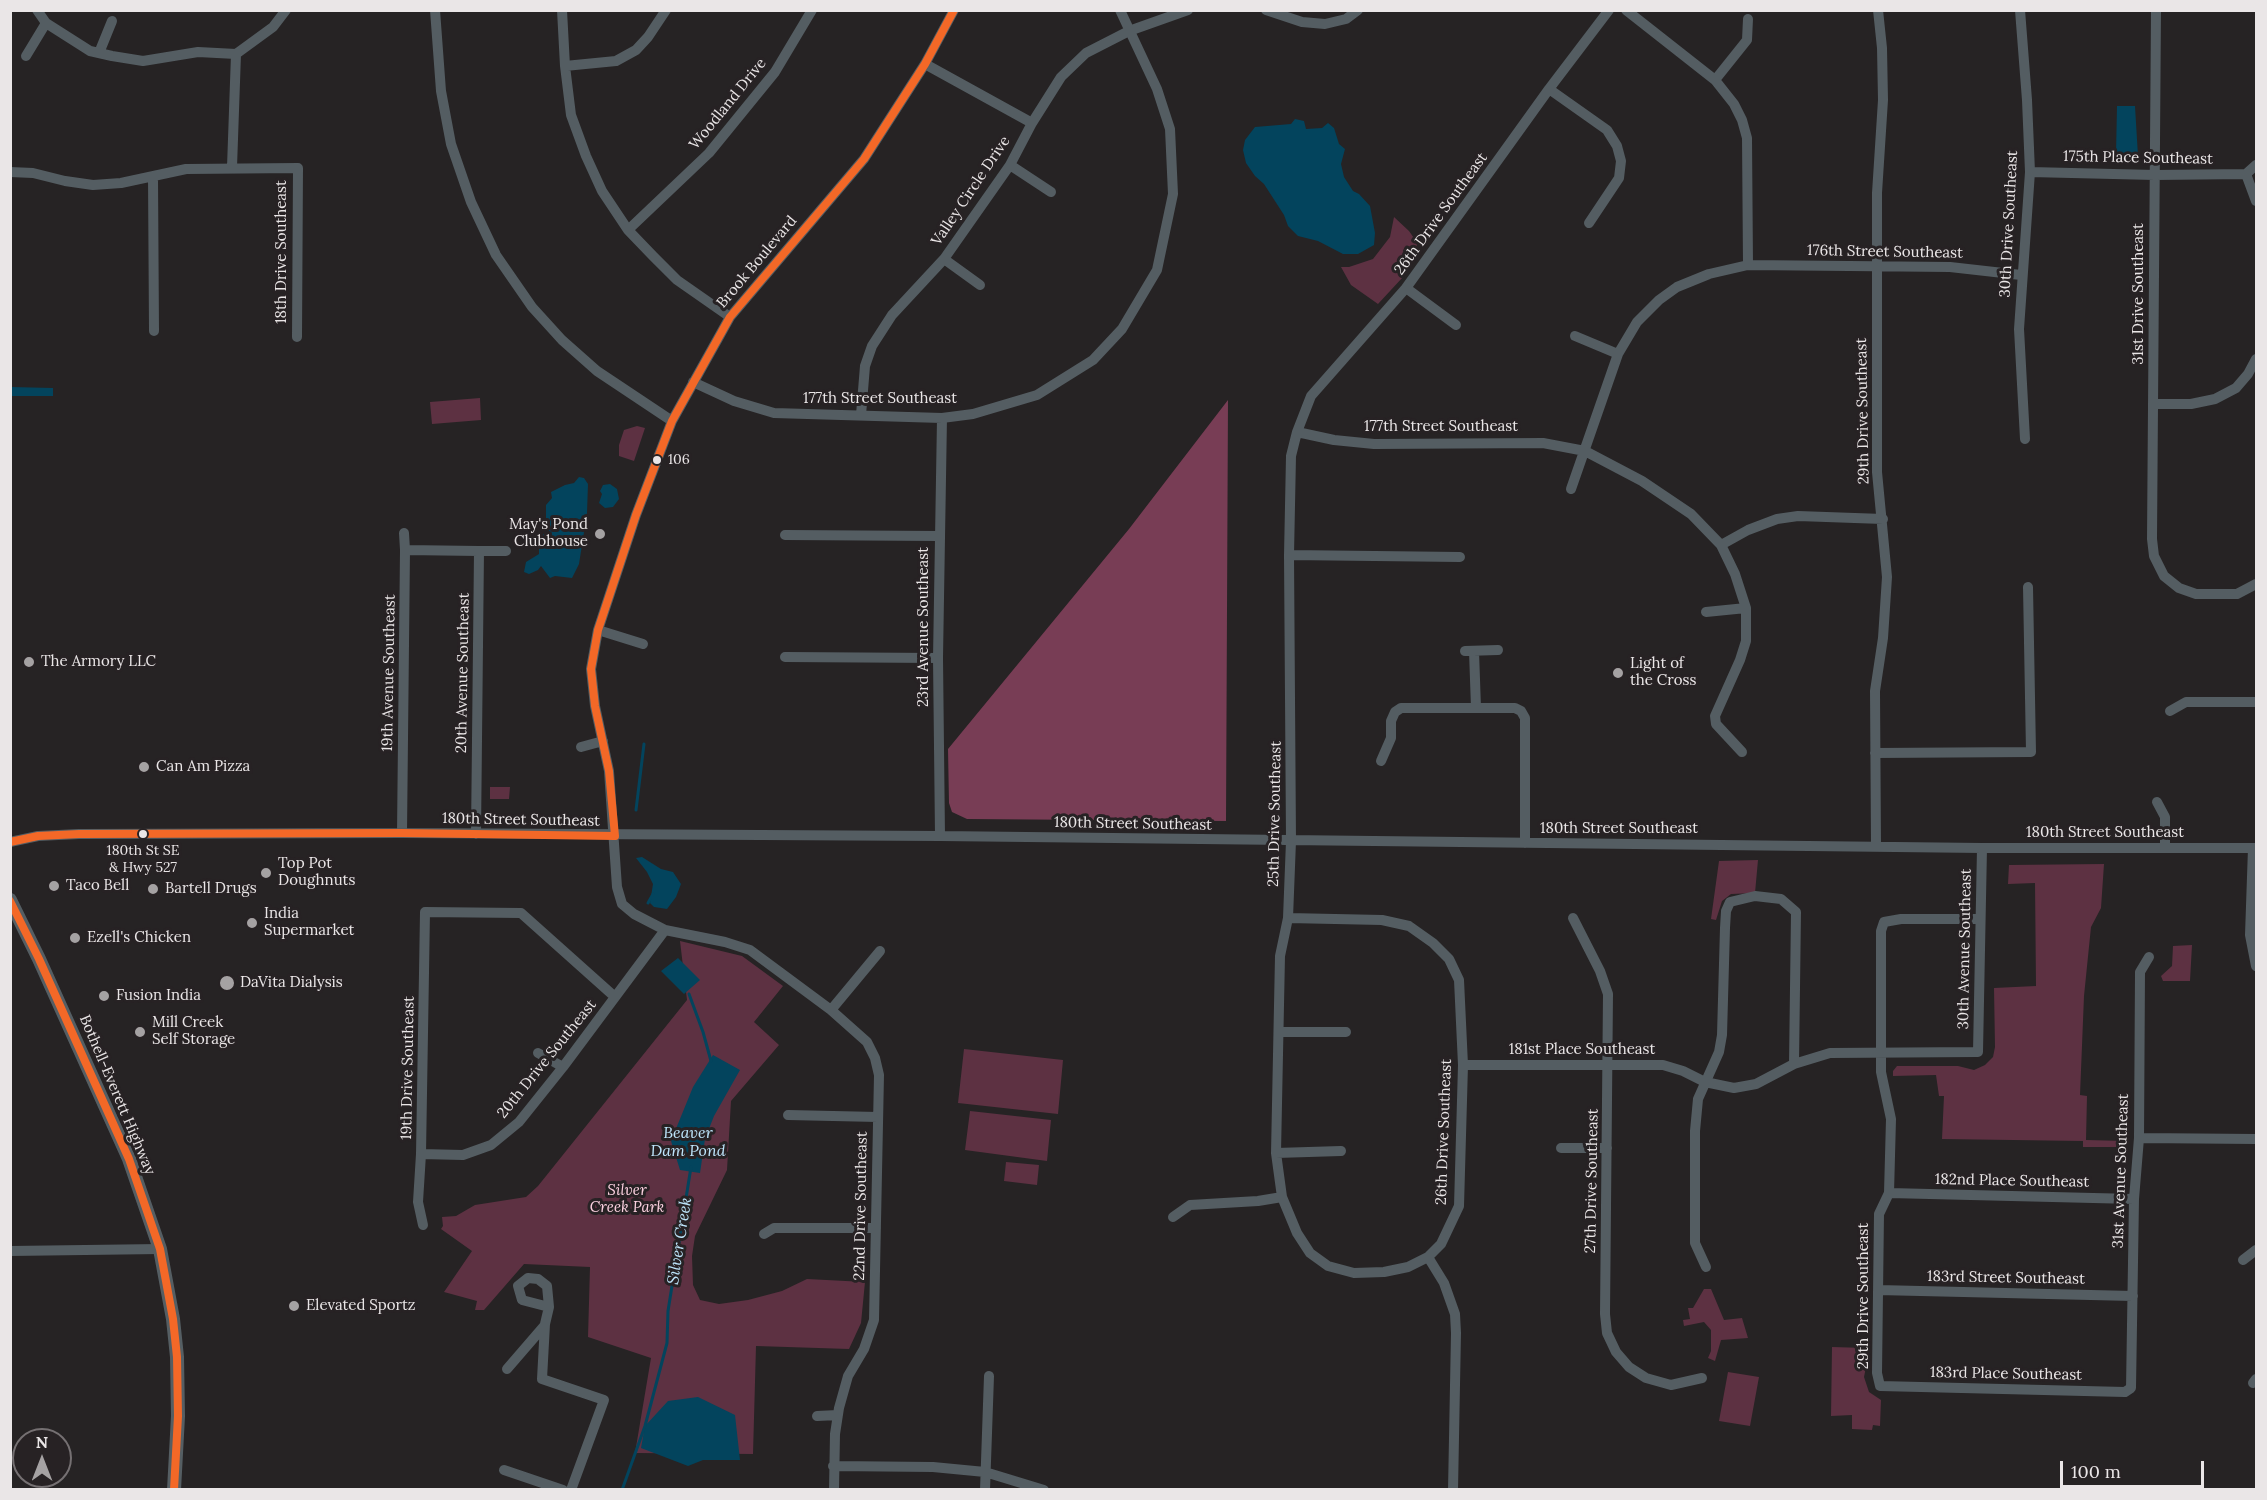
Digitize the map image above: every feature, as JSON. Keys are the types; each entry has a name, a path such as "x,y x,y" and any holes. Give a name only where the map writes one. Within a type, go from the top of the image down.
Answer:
{"main road":[{"name":"Bothell-Everett Highway","path":"10,900 129,1159 160,1250 173,1319 177,1357 178,1416 174,1490"}],"street":[{"path":"38,10 46,23 90,51 142,60 198,52 236,54 273,27 286,10"},
{"path":"435,10 441,91 451,144 471,202 496,255 532,308 562,340 597,371 672,421"},
{"path":"562,10 571,116 602,191 628,230 677,280 730,317"},
{"path":"565,66 616,60 636,50 666,10"},
{"name":"Woodland Drive","path":"628,230 709,153 775,72 812,10"},
{"name":"Brook Boulevard","path":"665,930 634,914 622,904 617,887 609,771 595,706 591,669 598,630 636,515 672,421 730,317 864,159 925,64 954,10"},
{"name":"177th Street Southeast","path":"693,382 734,401 774,413 942,418 973,414 1037,395 1094,360 1122,329 1157,270 1173,194 1170,129 1156,89 1120,10"},
{"name":"Valley Circle Drive","path":"861,415 865,366 872,346 892,315 944,259 1010,165 1032,123 1061,77 1086,53 1129,32 1188,10"},
{"path":"1266,10 1302,22 1325,24 1346,19 1358,10"},
{"name":"26th Drive Southeast","path":"1297,432 1311,396 1406,288 1549,88 1609,10"},
{"path":"1626,10 1714,80 1734,104 1742,120 1746,138 1748,264"},
{"name":"29th Drive Southeast","path":"1876,846 1875,691 1883,638 1887,577 1877,472 1877,193 1883,100 1882,48 1878,10"},
{"name":"30th Drive Southeast","path":"2019,10 2027,100 2030,172 2019,329 2025,439"},
{"name":"31st Drive Southeast","path":"2156,10 2152,538 2154,556 2164,576 2179,588 2196,594 2237,594 2256,584"},
{"path":"1714,80 1747,40 1748,19"},
{"path":"99,53 112,21"},
{"path":"26,56 46,23"},
{"path":"10,172 33,174 65,182 93,184 121,183 186,169 232,167 236,54"},
{"path":"925,64 1032,123"},
{"path":"1549,88 1607,130 1617,146 1621,161 1619,178 1589,224"},
{"path":"1010,165 1051,192"},
{"path":"2256,165 2246,174 2256,201"},
{"name":"18th Drive Southeast","path":"232,167 298,168 297,337"},
{"name":"175th Place Southeast","path":"2030,172 2155,175 2246,174"},
{"path":"153,177 154,331"},
{"path":"944,259 980,285"},
{"name":"176th Street Southeast","path":"1571,489 1618,354 1637,322 1659,300 1677,287 1709,274 1748,264 1950,267 2021,275"},
{"path":"1406,288 1456,325"},
{"path":"1575,336 1618,354"},
{"path":"2154,404 2191,404 2216,399 2236,388 2248,374 2256,359"},
{"name":"23rd Avenue Southeast","path":"940,836 938,658 942,418"},
{"name":"177th Street Southeast","path":"1297,432 1334,440 1374,444 1543,443 1585,451 1642,481 1691,514 1721,545 1735,574 1746,608 1746,641 1715,716 1716,724 1742,752"},
{"name":"25th Drive Southeast","path":"1282,1197 1276,1152 1280,956 1288,918 1291,841 1289,555 1291,456 1297,432"},
{"path":"1721,545 1748,530 1777,519 1798,516 1883,519"},
{"name":"19th Avenue Southeast","path":"402,833 404,533"},
{"path":"785,535 939,536"},
{"path":"405,550 506,551"},
{"name":"20th Avenue Southeast","path":"476,834 479,550"},
{"path":"1289,555 1460,557"},
{"path":"1875,753 2031,752 2028,587"},
{"path":"1706,612 1746,608"},
{"path":"598,630 643,644"},
{"path":"1476,708 1470,651 1498,650"},
{"path":"784,657 938,658"},
{"path":"2170,711 2186,702 2256,702"},
{"path":"1381,761 1391,738 1391,721 1395,712 1401,708 1515,708 1521,711 1525,718 1525,843"},
{"path":"580,747 603,741"},
{"path":"2157,802 2165,817 2166,848"},
{"name":"180th Street Southeast","path":"10,842 38,836 79,834 402,833 615,836 940,836 1982,848 2254,848"},
{"name":"30th Avenue Southeast","path":"1978,1052 1982,848"},
{"path":"2254,848 2250,934 2256,966"},
{"path":"1706,1267 1695,1243 1695,1131 1698,1099 1719,1052 1722,1035 1725,919 1730,902 1755,896 1781,899 1796,912 1794,1064"},
{"name":"19th Drive Southeast","path":"423,1225 418,1202 421,1154 425,912 521,913 615,997"},
{"name":"26th Drive Southeast","path":"1288,918 1382,920 1409,926 1437,946 1449,959 1458,980 1463,1065 1458,1206 1441,1244 1428,1257"},
{"name":"27th Drive Southeast","path":"1573,918 1600,971 1608,994 1605,1314 1607,1333 1616,1352 1629,1367 1646,1378 1671,1384 1702,1378"},
{"name":"29th Drive Southeast","path":"1880,1386 1877,1373 1879,1214 1890,1193 1891,1119 1881,1072 1880,1054 1881,931 1884,922 1901,919 1980,919"},
{"name":"20th Drive Southeast","path":"421,1154 463,1155 491,1145 519,1122 665,930"},
{"name":"22nd Drive Southeast","path":"665,930 725,942 750,950 831,1010 867,1042 875,1058 879,1075 874,1320 864,1349 848,1376 838,1416 833,1466 834,1490"},
{"path":"831,1010 880,951"},
{"name":"31st Avenue Southeast","path":"2131,1388 2134,1199 2139,1138 2140,972 2149,957"},
{"path":"1279,1032 1346,1032"},
{"name":"181st Place Southeast","path":"1463,1065 1663,1065 1683,1071 1705,1082 1734,1088 1756,1084 1794,1064 1830,1053 1978,1052"},
{"path":"538,1053 563,1067"},
{"path":"788,1115 878,1117"},
{"path":"2139,1138 2256,1139"},
{"path":"1561,1148 1607,1148"},
{"path":"1276,1152 1341,1151"},
{"name":"182nd Place Southeast","path":"1890,1193 2134,1199"},
{"path":"1173,1217 1190,1205 1258,1201 1282,1197 1297,1233 1310,1253 1328,1266 1354,1274 1384,1272 1408,1267 1428,1257 1444,1283 1455,1314 1453,1490"},
{"path":"765,1234 774,1228 876,1228"},
{"path":"10,1251 160,1250"},
{"path":"2243,1260 2256,1250"},
{"name":"183rd Street Southeast","path":"1878,1290 2133,1296"},
{"path":"549,1307 545,1324 542,1379 604,1400 571,1490"},
{"path":"507,1369 545,1324"},
{"path":"985,1490 989,1376"},
{"name":"183rd Place Southeast","path":"1880,1386 2125,1392 2131,1388"},
{"path":"817,1416 838,1416"},
{"path":"833,1466 933,1467 986,1472 1044,1490"},
{"path":"504,1470 563,1490"}],"green space":[{"path":"1394,217 1409,231 1416,241 1418,251 1403,277 1378,304 1351,285 1341,267 1349,267 1373,259 1390,237"},
{"path":"480,398 481,420 432,424 430,402"},
{"path":"637,426 645,428 634,461 619,456 619,445 624,430"},
{"path":"490,787 510,787 509,799 490,799"},
{"path":"1758,860 1755,893 1731,894 1722,901 1716,920 1711,919 1719,861"},
{"path":"2104,864 2101,908 2091,927 2084,996 2080,1095 2087,1096 2086,1140 2125,1141 2125,1147 2083,1147 2083,1141 1942,1139 1944,1096 1939,1096 1936,1075 1893,1076 1893,1071 1897,1066 1958,1066 1974,1070 1985,1065 1993,1057 1995,1047 1994,988 2036,986 2035,883 2008,884 2009,865"},
{"name":"Silver Creek Park","path":"680,941 742,956 783,986 754,1022 779,1045 731,1101 727,1170 695,1236 692,1256 693,1285 700,1300 719,1304 748,1300 782,1291 807,1279 865,1282 861,1323 849,1349 756,1346 753,1454 635,1453 651,1358 588,1337 590,1267 524,1264 484,1310 475,1310 477,1301 444,1292 472,1251 441,1229 442,1217 456,1216 475,1205 526,1197 538,1186 687,1000"},
{"path":"2192,945 2190,981 2163,981 2161,976 2172,966 2173,946"},
{"path":"964,1049 1063,1060 1058,1114 958,1103"},
{"path":"970,1111 1051,1120 1047,1161 965,1150"},
{"path":"1006,1162 1039,1165 1037,1185 1004,1181"},
{"path":"1704,1289 1711,1289 1724,1320 1742,1318 1748,1338 1721,1340 1715,1361 1708,1358 1711,1351 1711,1330 1704,1322 1684,1326 1683,1320 1690,1319 1688,1308 1693,1308"},
{"path":"1832,1347 1866,1348 1864,1377 1869,1392 1881,1400 1880,1426 1873,1425 1872,1430 1852,1429 1852,1415 1831,1416"},
{"path":"1728,1372 1759,1377 1750,1426 1719,1421"}],"shaded area":[{"path":"1228,400 1226,821 967,819 952,812 949,803 948,749 1129,529"}],"water":[{"path":"2117,106 2135,106 2138,156 2116,154"},
{"path":"1295,119 1304,121 1306,129 1322,128 1328,123 1334,128 1339,144 1345,149 1341,164 1344,177 1353,191 1370,206 1375,233 1374,245 1358,254 1343,254 1318,241 1298,236 1288,226 1284,215 1264,184 1246,163 1243,150 1245,140 1255,127 1291,124"},
{"path":"11,387 53,388 53,396 11,396"},
{"path":"579,477 584,478 588,484 587,513 579,564 572,578 555,576 550,578 541,566 529,574 524,572 526,562 539,554 539,549 535,546 536,540 549,530 546,523 546,505 552,498 551,492 574,483"},
{"path":"610,484 617,489 619,499 613,507 605,508 599,503 602,494 600,491 603,485"},
{"path":"642,857 661,869 673,872 681,884 676,897 667,909 654,907 650,903 653,884 636,858"},
{"path":"678,958 700,980 684,994 661,971"},
{"name":"Beaver Dam Pond","path":"713,1055 740,1070 714,1116 705,1139 700,1173 680,1170 671,1141 693,1087"},
{"path":"698,1397 735,1415 740,1460 703,1460 688,1466 641,1448 645,1426 668,1401"}],"waterway":[{"name":"Silver Creek","path":"636,810 644,744"},
{"name":"Silver Creek","path":"648,903 653,894"},
{"name":"Silver Creek","path":"689,994 711,1061"},
{"name":"Silver Creek","path":"622,1490 645,1426 667,1343 668,1311 691,1167"}],"transit line":[{"path":"615,836 609,771 595,706 591,669 598,630 636,515 672,421 730,317 864,159 925,64 954,10"},
{"path":"10,842 38,836 79,834 402,833 615,836"},
{"path":"10,901 39,959 129,1159 160,1249 173,1319 177,1357 178,1416 174,1490"}],"place":[{"name":"106","path":"657,460"},
{"name":"May's Pond Clubhouse","path":"600,534"},
{"name":"The Armory LLC","path":"29,662"},
{"name":"Light of the Cross","path":"1618,673"},
{"name":"Can Am Pizza","path":"144,767"},
{"name":"180th St SE & Hwy 527","path":"143,834"},
{"name":"Top Pot Doughnuts","path":"266,873"},
{"name":"Taco Bell","path":"54,886"},
{"name":"Bartell Drugs","path":"153,889"},
{"name":"India Supermarket","path":"252,923"},
{"name":"Ezell's Chicken","path":"75,938"},
{"name":"DaVita Dialysis","path":"227,983"},
{"name":"Fusion India","path":"104,996"},
{"name":"Mill Creek Self Storage","path":"140,1032"},
{"name":"Elevated Sportz","path":"294,1306"}]}
